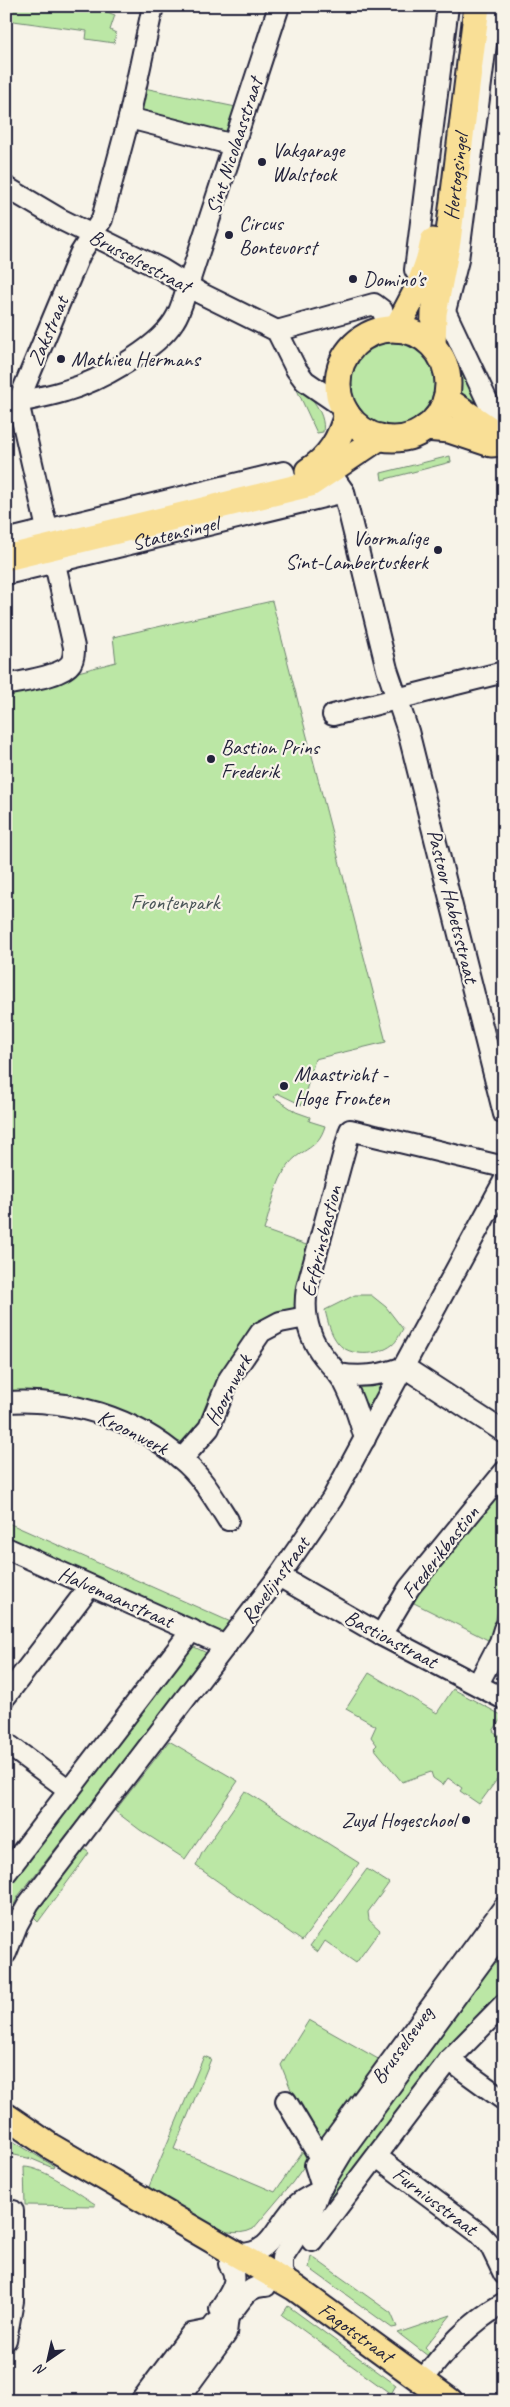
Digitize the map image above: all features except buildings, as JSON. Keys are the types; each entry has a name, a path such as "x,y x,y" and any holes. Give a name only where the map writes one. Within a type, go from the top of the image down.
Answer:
{"main road":[{"name":"Hertogsingel","path":"436,284 430,254 434,238 462,6"},
{"name":"Hertogsingel","path":"433,346 436,284 450,225 477,6"},
{"name":"Hertogsingel","path":"393,329 436,284"},
{"path":"393,329 419,335 433,346 446,370 446,399 438,415 425,428 401,438 380,437 361,428 345,411 340,398 338,381 345,357 361,338 376,331 393,329"},
{"path":"446,399 504,439"},
{"path":"288,490 302,475 326,458 339,439 345,411"},
{"path":"425,428 449,430 491,444 504,443"},
{"name":"Statensingel","path":"6,558 310,484 337,482 380,437"},
{"path":"6,2116 108,2188"},
{"path":"6,2132 108,2188"},
{"name":"Fagotstraat","path":"108,2188 272,2279 422,2391 450,2401"}],"street":[{"name":"Zakstraat","path":"12,403 80,254 102,219 129,118 153,6"},
{"name":"Hertogsingel","path":"448,6 415,270 436,284 458,260 491,6"},
{"name":"Sint Nicolaasstraat","path":"12,403 66,391 128,361 170,328 178,315 188,285 234,145 276,7"},
{"path":"129,118 234,145"},
{"name":"Brusselsestraat","path":"6,186 43,210 161,269 277,331"},
{"path":"436,284 446,308 447,316 498,418"},
{"path":"345,411 305,381 277,331 374,304 382,310 393,329"},
{"path":"6,684 60,672 72,663 74,647 51,546 12,403"},
{"name":"Statensingel","path":"6,574 51,546 337,482"},
{"name":"Pastoor Habetsstraat","path":"337,482 387,669 408,731 496,1042 504,1114"},
{"name":"Statensingel","path":"6,540 51,546"},
{"path":"333,715 504,672"},
{"name":"Erfprinsbastion","path":"365,1439 350,1393 339,1374 317,1348 306,1317 306,1288 350,1130 504,1168"},
{"name":"Ravelijnstraat","path":"6,1952 20,1919 34,1896 279,1576 332,1499 504,1182"},
{"name":"Hoornwerk","path":"182,1459 209,1428 229,1379 261,1332 280,1322 306,1317"},
{"path":"339,1374 360,1377 376,1375 404,1367 504,1432"},
{"name":"Kroonwerk","path":"6,1402 52,1403 91,1410 131,1426 182,1459 201,1480 228,1520"},
{"name":"Frederikbastion","path":"381,1635 410,1588 504,1472"},
{"name":"Halvemaanstraat","path":"7,1550 226,1646"},
{"name":"Bastionstraat","path":"279,1576 381,1635 504,1699"},
{"path":"6,1696 90,1586"},
{"path":"478,1684 500,1642 504,1629"},
{"path":"6,1874 192,1630"},
{"path":"6,1743 69,1790"},
{"name":"Brusselseweg","path":"320,2158 504,1907"},
{"name":"Brusselseweg","path":"234,2259 261,2250 305,2209 320,2189 345,2148 504,1931"},
{"path":"312,2241 449,2060 504,2004"},
{"path":"449,2060 504,2100"},
{"path":"286,2100 320,2158 315,2166 320,2189"},
{"name":"Furniusstraat","path":"377,2157 480,2234 490,2245 504,2274"},
{"path":"305,2209 332,2214"},
{"name":"Brusselseweg","path":"272,2279 282,2272 282,2258 305,2209"},
{"path":"6,2340 13,2301 9,2211"},
{"path":"177,2401 226,2334 218,2324 219,2310 234,2285 234,2259"},
{"path":"159,2401 218,2324 246,2293 272,2279"},
{"path":"422,2391 445,2351 459,2336 504,2303"},
{"path":"140,2401 190,2334 218,2324"}],"green space":[{"path":"6,6 91,6 115,15 110,30 116,33 114,43 86,39 87,31 6,20"},
{"path":"144,88 236,107 225,139 138,115"},
{"path":"441,321 477,401 475,406 459,394 457,370 444,343"},
{"path":"394,338 411,342 426,351 435,366 439,383 435,400 426,415 411,424 394,428 377,424 362,415 353,400 349,383 353,366 362,351 377,342"},
{"path":"292,379 309,395 319,409 322,417 323,432 317,433"},
{"path":"450,456 451,462 382,480 381,473"},
{"name":"Frontenpark","path":"272,601 386,1042 315,1059 302,1105 277,1093 274,1097 296,1112 310,1117 309,1121 325,1126 318,1140 294,1159 284,1171 264,1230 312,1247 296,1307 220,1377 204,1415 206,1421 187,1441 176,1442 160,1435 6,1395 6,691 116,662 113,637"},
{"path":"355,1295 371,1295 386,1307 403,1329 394,1344 386,1349 372,1353 356,1353 343,1348 338,1343 331,1331 325,1310"},
{"path":"384,1382 367,1416 355,1383"},
{"path":"504,1488 504,1588 490,1641 412,1602"},
{"path":"6,1522 233,1623 220,1637 6,1543"},
{"path":"192,1646 209,1654 19,1895 6,1920 6,1887"},
{"path":"369,1673 437,1713 453,1689 503,1716 493,1731 504,1739 504,1770 479,1804 460,1791 462,1788 448,1778 443,1785 433,1778 431,1772 402,1782 374,1748 377,1745 371,1737 376,1726 346,1709"},
{"path":"169,1741 238,1781 185,1859 140,1830 115,1811"},
{"path":"245,1791 359,1863 302,1941 196,1866 202,1853"},
{"path":"83,1848 89,1853 38,1922 31,1915"},
{"path":"367,1869 389,1883 368,1912 369,1920 380,1930 356,1963 325,1941 318,1952 310,1946"},
{"path":"504,1947 504,1998 324,2209 320,2207 340,2169"},
{"path":"309,2020 380,2060 292,2183 253,2229 241,2233 213,2228 184,2213 148,2189 204,2056 211,2059 174,2149 275,2192 311,2139 281,2065"},
{"path":"6,2137 54,2166 53,2168 32,2159 6,2153"},
{"path":"24,2167 41,2171 70,2187 95,2204 95,2206 25,2205"},
{"path":"311,2256 391,2313 397,2327 392,2328 309,2268"},
{"path":"288,2306 396,2385 391,2394 282,2315"},
{"path":"451,2315 425,2347 431,2353 428,2356 398,2333"}],"place":[{"name":"Vakgarage Walstock","path":"262,162"},
{"name":"Circus Bontevorst","path":"229,235"},
{"name":"Domino's","path":"353,279"},
{"name":"Mathieu Hermans","path":"61,359"},
{"name":"Voormalige Sint-Lambertuskerk","path":"438,550"},
{"name":"Bastion Prins Frederik","path":"211,759"},
{"name":"Maastricht - Hoge Fronten","path":"284,1086"},
{"name":"Zuyd Hogeschool","path":"466,1820"}]}
